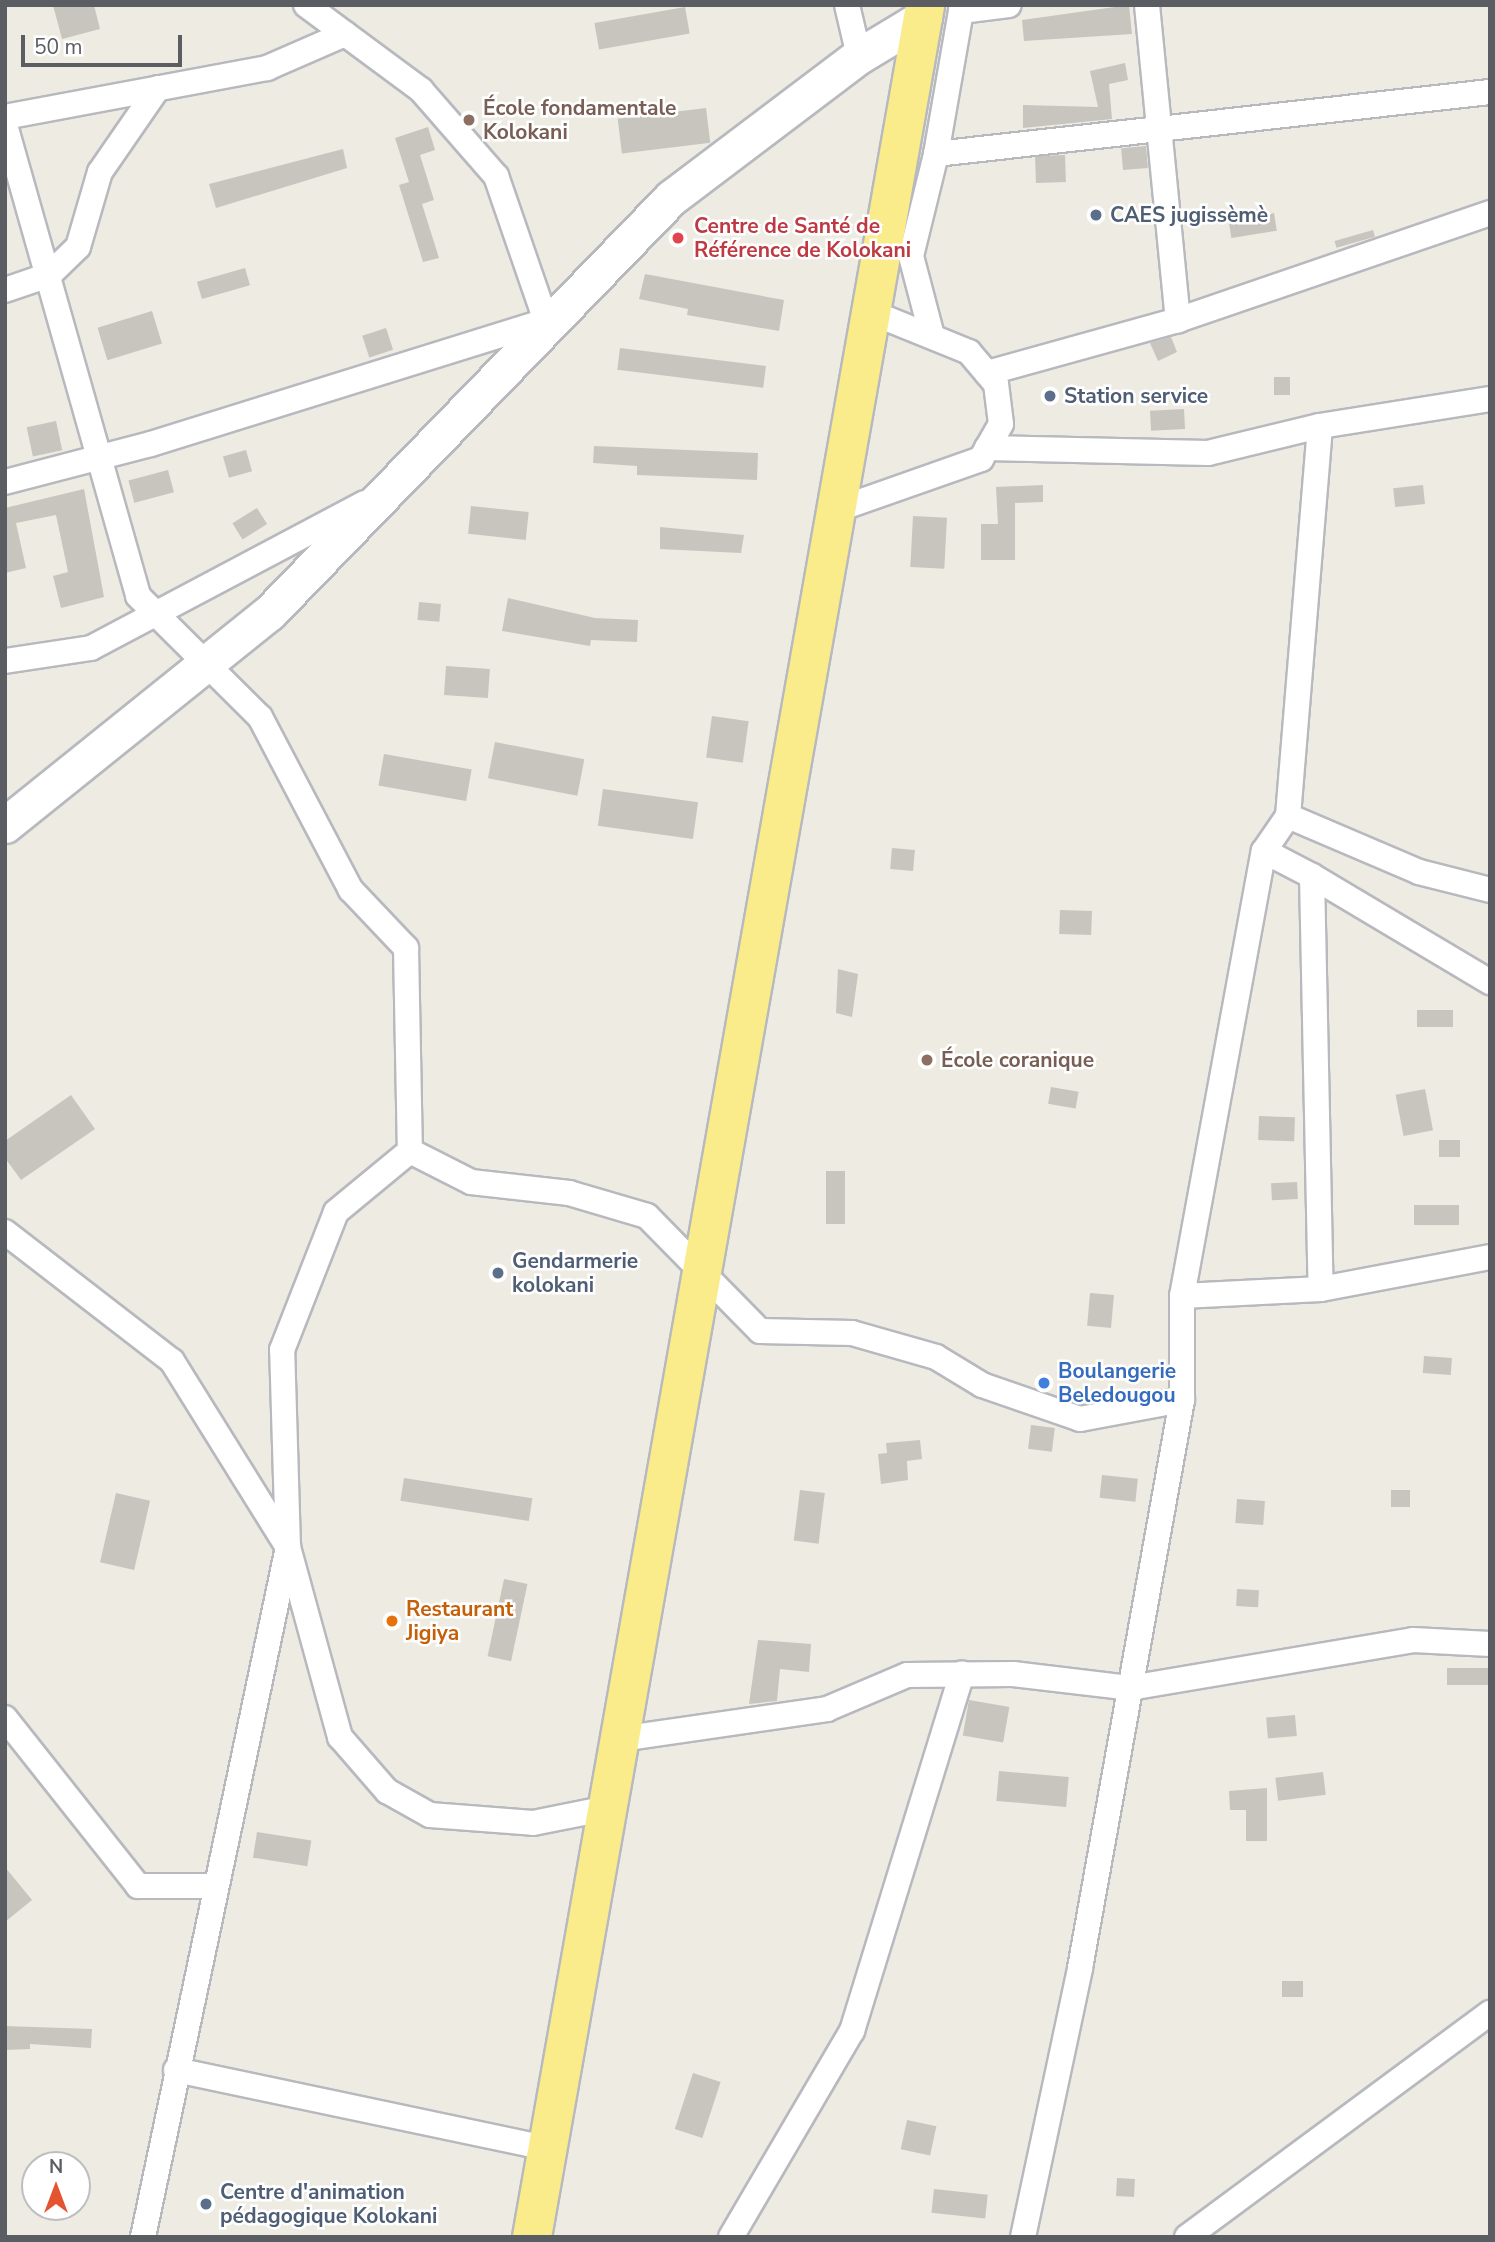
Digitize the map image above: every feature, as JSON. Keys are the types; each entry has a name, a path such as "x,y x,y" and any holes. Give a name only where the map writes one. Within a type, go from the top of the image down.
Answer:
{"highway":[{"path":"532,2237 873,313 942,9"}],"main road":[{"path":"5,825 269,613 546,321 671,198 859,56 942,9"}],"street":[{"path":"5,482 103,457 546,321 496,176 421,90 306,5"},
{"path":"847,5 859,56"},
{"path":"932,336 911,256 936,155 942,9 1009,5"},
{"path":"1147,5 1178,320"},
{"path":"5,117 267,68 345,34"},
{"path":"5,290 49,275 78,247 100,172 158,88"},
{"path":"936,155 1159,132 1490,92"},
{"path":"5,125 103,457 138,596 260,717 321,823 351,890 406,948 410,1151"},
{"path":"987,373 1178,320 1490,213"},
{"path":"839,509 981,459 1001,424 996,384 968,352 873,313"},
{"path":"987,448 1208,453 1320,426 1490,399"},
{"path":"1023,2237 1130,1688 1182,1400 1182,1296 1264,851 1288,816 1320,426"},
{"path":"5,661 91,648 158,616 387,491"},
{"path":"1288,816 1419,872 1490,890"},
{"path":"1264,851 1312,876 1490,982"},
{"path":"1312,876 1321,1289"},
{"path":"410,1151 471,1182 569,1194 647,1216 702,1278 760,1331 852,1333 936,1357 982,1385 1080,1419 1182,1400"},
{"path":"410,1151 336,1212 282,1350 288,1547 340,1737 387,1791 430,1815 533,1823 608,1808"},
{"path":"5,1232 172,1361 288,1547 214,1886 143,2237"},
{"path":"1182,1296 1321,1289 1490,1257"},
{"path":"620,1739 827,1709 907,1675 962,1674 1130,1688 1413,1640 1490,1644"},
{"path":"731,2237 852,2031 962,1674"},
{"path":"5,1718 138,1886 214,1886"},
{"path":"1187,2237 1490,2013"},
{"path":"176,2070 547,2148"}],"building":[{"path":"53,5 94,5 100,29 62,39"},
{"path":"1129,5 1132,34 1024,41 1022,20"},
{"path":"685,7 690,34 599,50 594,23"},
{"path":"1125,63 1128,80 1109,84 1112,119 1023,128 1023,105 1098,107 1090,71"},
{"path":"706,108 710,143 622,154 618,119"},
{"path":"428,127 435,150 420,155 434,200 422,204 439,258 423,262 399,185 409,182 395,138"},
{"path":"1146,146 1148,168 1123,170 1121,148"},
{"path":"343,149 347,168 216,208 209,184"},
{"path":"1065,155 1066,182 1036,183 1035,156"},
{"path":"1274,213 1277,231 1231,238 1229,220"},
{"path":"1373,230 1375,237 1336,248 1335,241"},
{"path":"245,268 250,285 202,299 197,282"},
{"path":"645,274 784,300 779,331 687,315 688,309 639,299"},
{"path":"152,311 162,344 107,360 97,328"},
{"path":"386,328 393,350 369,358 362,336"},
{"path":"1171,337 1177,352 1158,361 1150,343"},
{"path":"620,348 766,366 763,388 617,370"},
{"path":"1274,377 1290,377 1290,395 1274,395"},
{"path":"1184,409 1185,429 1151,431 1150,411"},
{"path":"56,421 62,450 33,457 27,427"},
{"path":"594,446 758,453 757,480 637,475 637,466 593,463"},
{"path":"246,450 252,471 229,478 223,457"},
{"path":"168,470 174,492 134,503 128,481"},
{"path":"1043,485 1043,502 1015,503 1015,560 981,560 981,524 998,524 996,487"},
{"path":"1423,485 1425,504 1395,507 1393,488"},
{"path":"84,489 104,597 61,608 53,576 68,572 56,515 16,523 26,568 5,573 5,508"},
{"path":"471,506 529,512 526,540 468,534"},
{"path":"257,508 267,524 242,539 232,523"},
{"path":"913,516 947,518 944,569 910,567"},
{"path":"660,527 744,535 741,553 660,549"},
{"path":"508,598 595,618 638,620 637,642 591,640 590,646 502,631"},
{"path":"419,602 441,604 439,622 417,620"},
{"path":"446,666 490,669 488,698 444,695"},
{"path":"712,716 749,721 743,763 706,758"},
{"path":"495,742 584,759 577,796 488,778"},
{"path":"384,754 472,769 466,801 378,786"},
{"path":"603,789 698,802 693,839 598,826"},
{"path":"892,848 915,850 913,871 890,869"},
{"path":"1060,910 1092,911 1091,935 1059,934"},
{"path":"838,969 858,974 852,1017 836,1013"},
{"path":"1417,1010 1453,1010 1453,1027 1417,1027"},
{"path":"1051,1087 1079,1092 1076,1109 1048,1104"},
{"path":"1425,1089 1433,1130 1404,1136 1396,1095"},
{"path":"71,1095 95,1129 21,1180 5,1158 5,1141"},
{"path":"1259,1116 1295,1117 1294,1141 1258,1140"},
{"path":"1439,1140 1460,1140 1460,1157 1439,1157"},
{"path":"826,1171 845,1171 845,1224 826,1224"},
{"path":"1297,1182 1298,1199 1272,1200 1271,1183"},
{"path":"1414,1205 1459,1205 1459,1225 1414,1225"},
{"path":"1090,1293 1114,1295 1111,1328 1087,1326"},
{"path":"1424,1356 1452,1358 1451,1375 1423,1373"},
{"path":"1031,1425 1055,1428 1052,1452 1028,1449"},
{"path":"920,1440 922,1459 907,1461 908,1480 881,1484 878,1454 887,1453 886,1443"},
{"path":"1102,1475 1138,1479 1135,1502 1100,1498"},
{"path":"404,1478 532,1498 529,1521 400,1501"},
{"path":"800,1490 825,1493 819,1544 794,1541"},
{"path":"1391,1490 1410,1490 1410,1507 1391,1507"},
{"path":"116,1493 150,1501 134,1570 100,1562"},
{"path":"1237,1499 1265,1501 1263,1525 1235,1523"},
{"path":"504,1579 527,1584 511,1661 488,1656"},
{"path":"1237,1589 1259,1590 1258,1607 1236,1606"},
{"path":"758,1640 811,1644 809,1672 780,1669 777,1701 749,1704"},
{"path":"1447,1668 1489,1668 1489,1685 1447,1685"},
{"path":"969,1700 1009,1707 1003,1743 963,1735"},
{"path":"1295,1715 1297,1736 1268,1738 1266,1718"},
{"path":"999,1771 1069,1777 1066,1807 996,1801"},
{"path":"1323,1772 1326,1795 1278,1801 1275,1778"},
{"path":"1267,1788 1267,1841 1246,1841 1246,1810 1230,1810 1229,1791"},
{"path":"257,1832 311,1841 307,1866 253,1858"},
{"path":"5,1867 32,1900 5,1922"},
{"path":"1282,1981 1303,1981 1303,1997 1282,1997"},
{"path":"5,2026 92,2029 91,2048 30,2044 30,2049 5,2050"},
{"path":"693,2073 721,2082 702,2138 675,2129"},
{"path":"907,2120 936,2126 930,2156 901,2149"},
{"path":"1117,2178 1135,2179 1134,2197 1116,2196"},
{"path":"934,2189 988,2195 985,2219 931,2213"}],"place":[{"name":"École fondamentale Kolokani","path":"469,120"},
{"name":"CAES jugissèmè","path":"1096,215"},
{"name":"Centre de Santé de Référence de Kolokani","path":"678,238"},
{"name":"Station service","path":"1050,396"},
{"name":"École coranique","path":"927,1060"},
{"name":"Gendarmerie kolokani","path":"498,1273"},
{"name":"Boulangerie Beledougou","path":"1044,1383"},
{"name":"Restaurant Jigiya","path":"392,1621"},
{"name":"Centre d'animation pédagogique Kolokani","path":"206,2204"}]}
